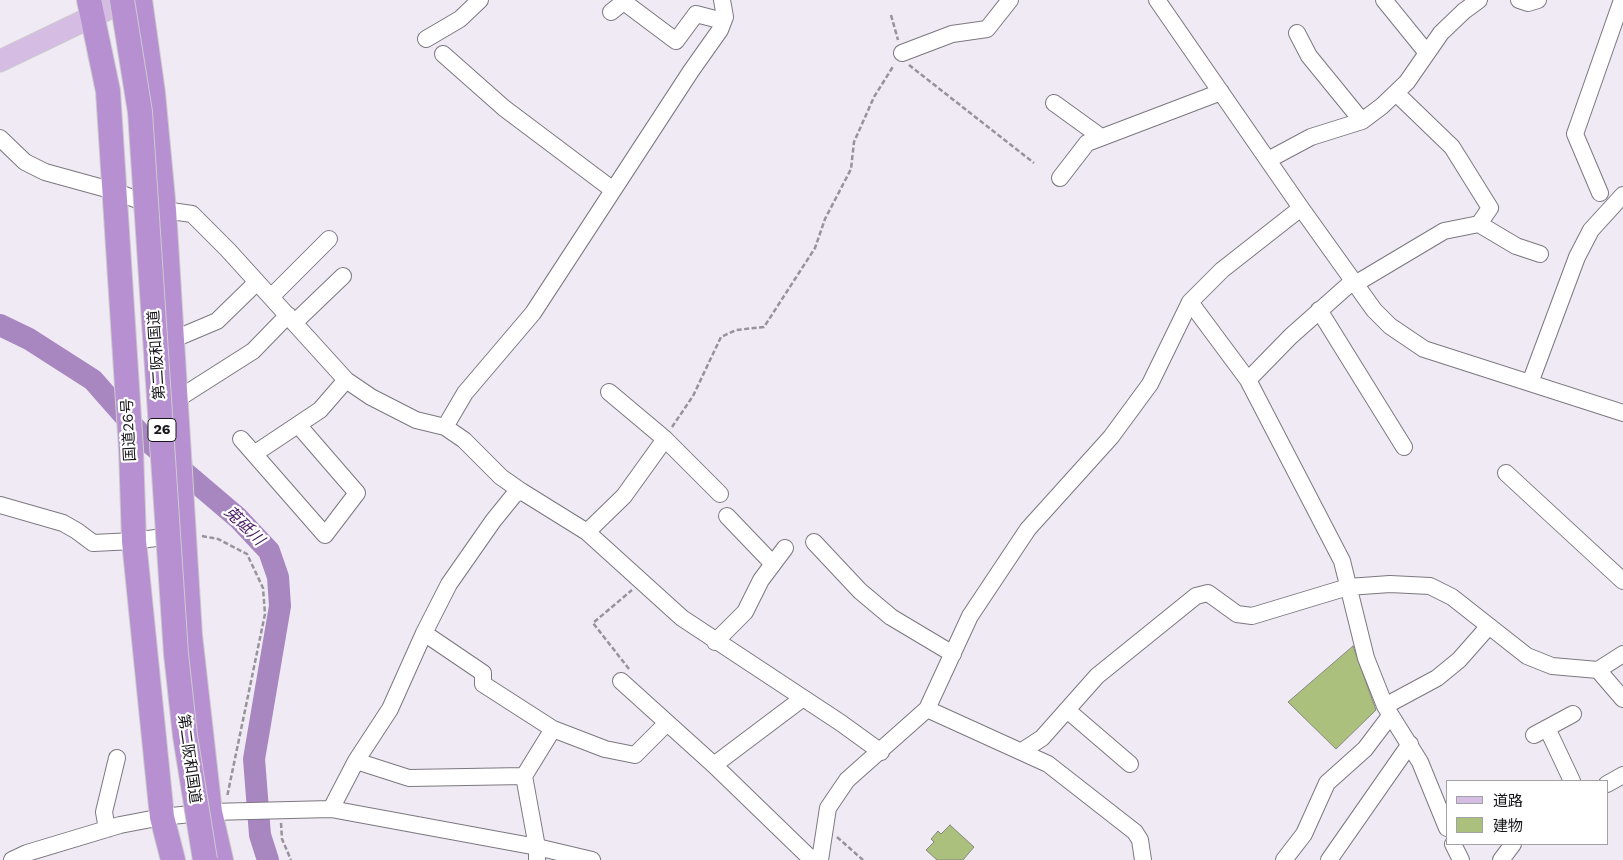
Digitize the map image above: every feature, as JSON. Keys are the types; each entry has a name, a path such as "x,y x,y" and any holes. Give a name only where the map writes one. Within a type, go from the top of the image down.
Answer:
{"highway":[{"name":"第二阪和国道","path":"122,0 140,112 176,654 185,736 205,860"},
{"name":"26","path":"140,0 153,93 164,210 190,635 217,811 221,860"},
{"name":"国道26号","path":"90,9 108,91 131,449 134,541 162,817 173,860"}],"main road":[{"path":"0,60 90,9 127,0"}],"street":[{"path":"426,39 460,19 480,0"},
{"path":"445,427 465,393 533,313 720,30 723,20 722,0"},
{"path":"902,53 952,34 987,29 1010,0"},
{"path":"1157,0 1301,208 1374,310 1390,326 1424,349 1623,413"},
{"path":"1384,0 1427,53"},
{"path":"1268,160 1311,137 1362,121 1396,93 1441,33 1464,11 1479,0"},
{"path":"1519,0 1528,3 1538,0"},
{"path":"1600,193 1575,134 1622,0"},
{"path":"610,12 625,1 676,41 696,14 723,20"},
{"path":"1297,33 1309,56 1362,121"},
{"path":"443,54 504,108 613,190"},
{"path":"1060,178 1087,143 1221,92"},
{"path":"1396,93 1452,147 1475,181 1490,208 1479,224"},
{"path":"1054,103 1101,137"},
{"path":"0,138 25,162 45,172 114,191 164,210 192,214 346,380 371,398 416,420 445,427 464,440 501,477 521,492 587,532 682,618 881,752"},
{"path":"1530,383 1577,257 1591,230 1623,195"},
{"path":"621,681 714,765 808,856 820,860 828,808 847,780 881,752 927,708 970,616 1028,529 1111,436 1150,384 1190,302 1222,270 1301,208"},
{"path":"1248,380 1319,310 1354,282 1444,231 1479,224 1516,246 1540,254"},
{"path":"271,298 329,239"},
{"path":"176,400 253,351 343,276"},
{"path":"172,340 217,321 257,282"},
{"path":"1190,302 1248,380 1342,561 1366,658 1388,711 1410,744 1431,787 1446,825"},
{"path":"1319,310 1404,447"},
{"path":"254,454 299,426 320,410 346,380"},
{"path":"609,392 665,439 720,494"},
{"path":"242,439 325,534 356,493 299,426"},
{"path":"587,532 624,496 665,439"},
{"path":"1506,473 1623,581"},
{"path":"331,809 356,761 390,710 424,633 449,584 493,521 514,495 521,492"},
{"path":"0,505 63,524 77,531 93,543 134,541 184,534"},
{"path":"727,516 773,564"},
{"path":"814,542 860,591 891,617 952,654"},
{"path":"715,642 745,612 761,580 786,548"},
{"path":"1022,751 1042,738 1097,676 1196,596 1208,593 1237,614 1252,616 1348,587 1390,584 1430,586 1452,597 1527,656 1552,666 1598,670 1623,654"},
{"path":"1284,860 1304,834 1327,783 1365,749 1388,711 1437,678 1459,660 1489,626"},
{"path":"424,633 483,673 483,684 553,729 605,750 635,756 667,723"},
{"path":"1598,670 1623,699"},
{"path":"714,765 803,698"},
{"path":"927,708 1048,764 1135,832 1140,840 1143,860"},
{"path":"1067,710 1130,764"},
{"path":"1571,780 1541,732 1573,714"},
{"path":"537,853 524,776 553,729"},
{"path":"1329,860 1410,744"},
{"path":"107,829 104,812 117,758"},
{"path":"356,761 409,778 524,776"},
{"path":"1608,783 1623,775"},
{"path":"12,860 27,853 107,829 162,817 217,811 280,809 331,809 537,853 592,860"},
{"path":"1454,845 1461,860"},
{"path":"1501,860 1511,845"}],"path":[{"path":"891,15 902,53 910,68 1034,163"},
{"path":"665,439 694,396 721,337 736,330 764,327 814,248 825,219 852,169 854,142 874,96 902,53"},
{"path":"184,534 218,539 247,554 263,588 265,614 217,811"},
{"path":"621,681 630,669 593,623 643,581"},
{"path":"280,809 282,839 291,860"},
{"path":"825,830 840,839 863,860"}],"building":[{"path":"1353,646 1376,710 1336,749 1288,702"},
{"path":"950,825 974,847 963,860 937,860 926,850 934,842 931,839 938,831 941,834"}],"waterway":[{"name":"莵砥川","path":"0,325 29,339 93,380 144,438 238,518 269,551 278,577 280,606 254,759 260,835 268,860"}]}
